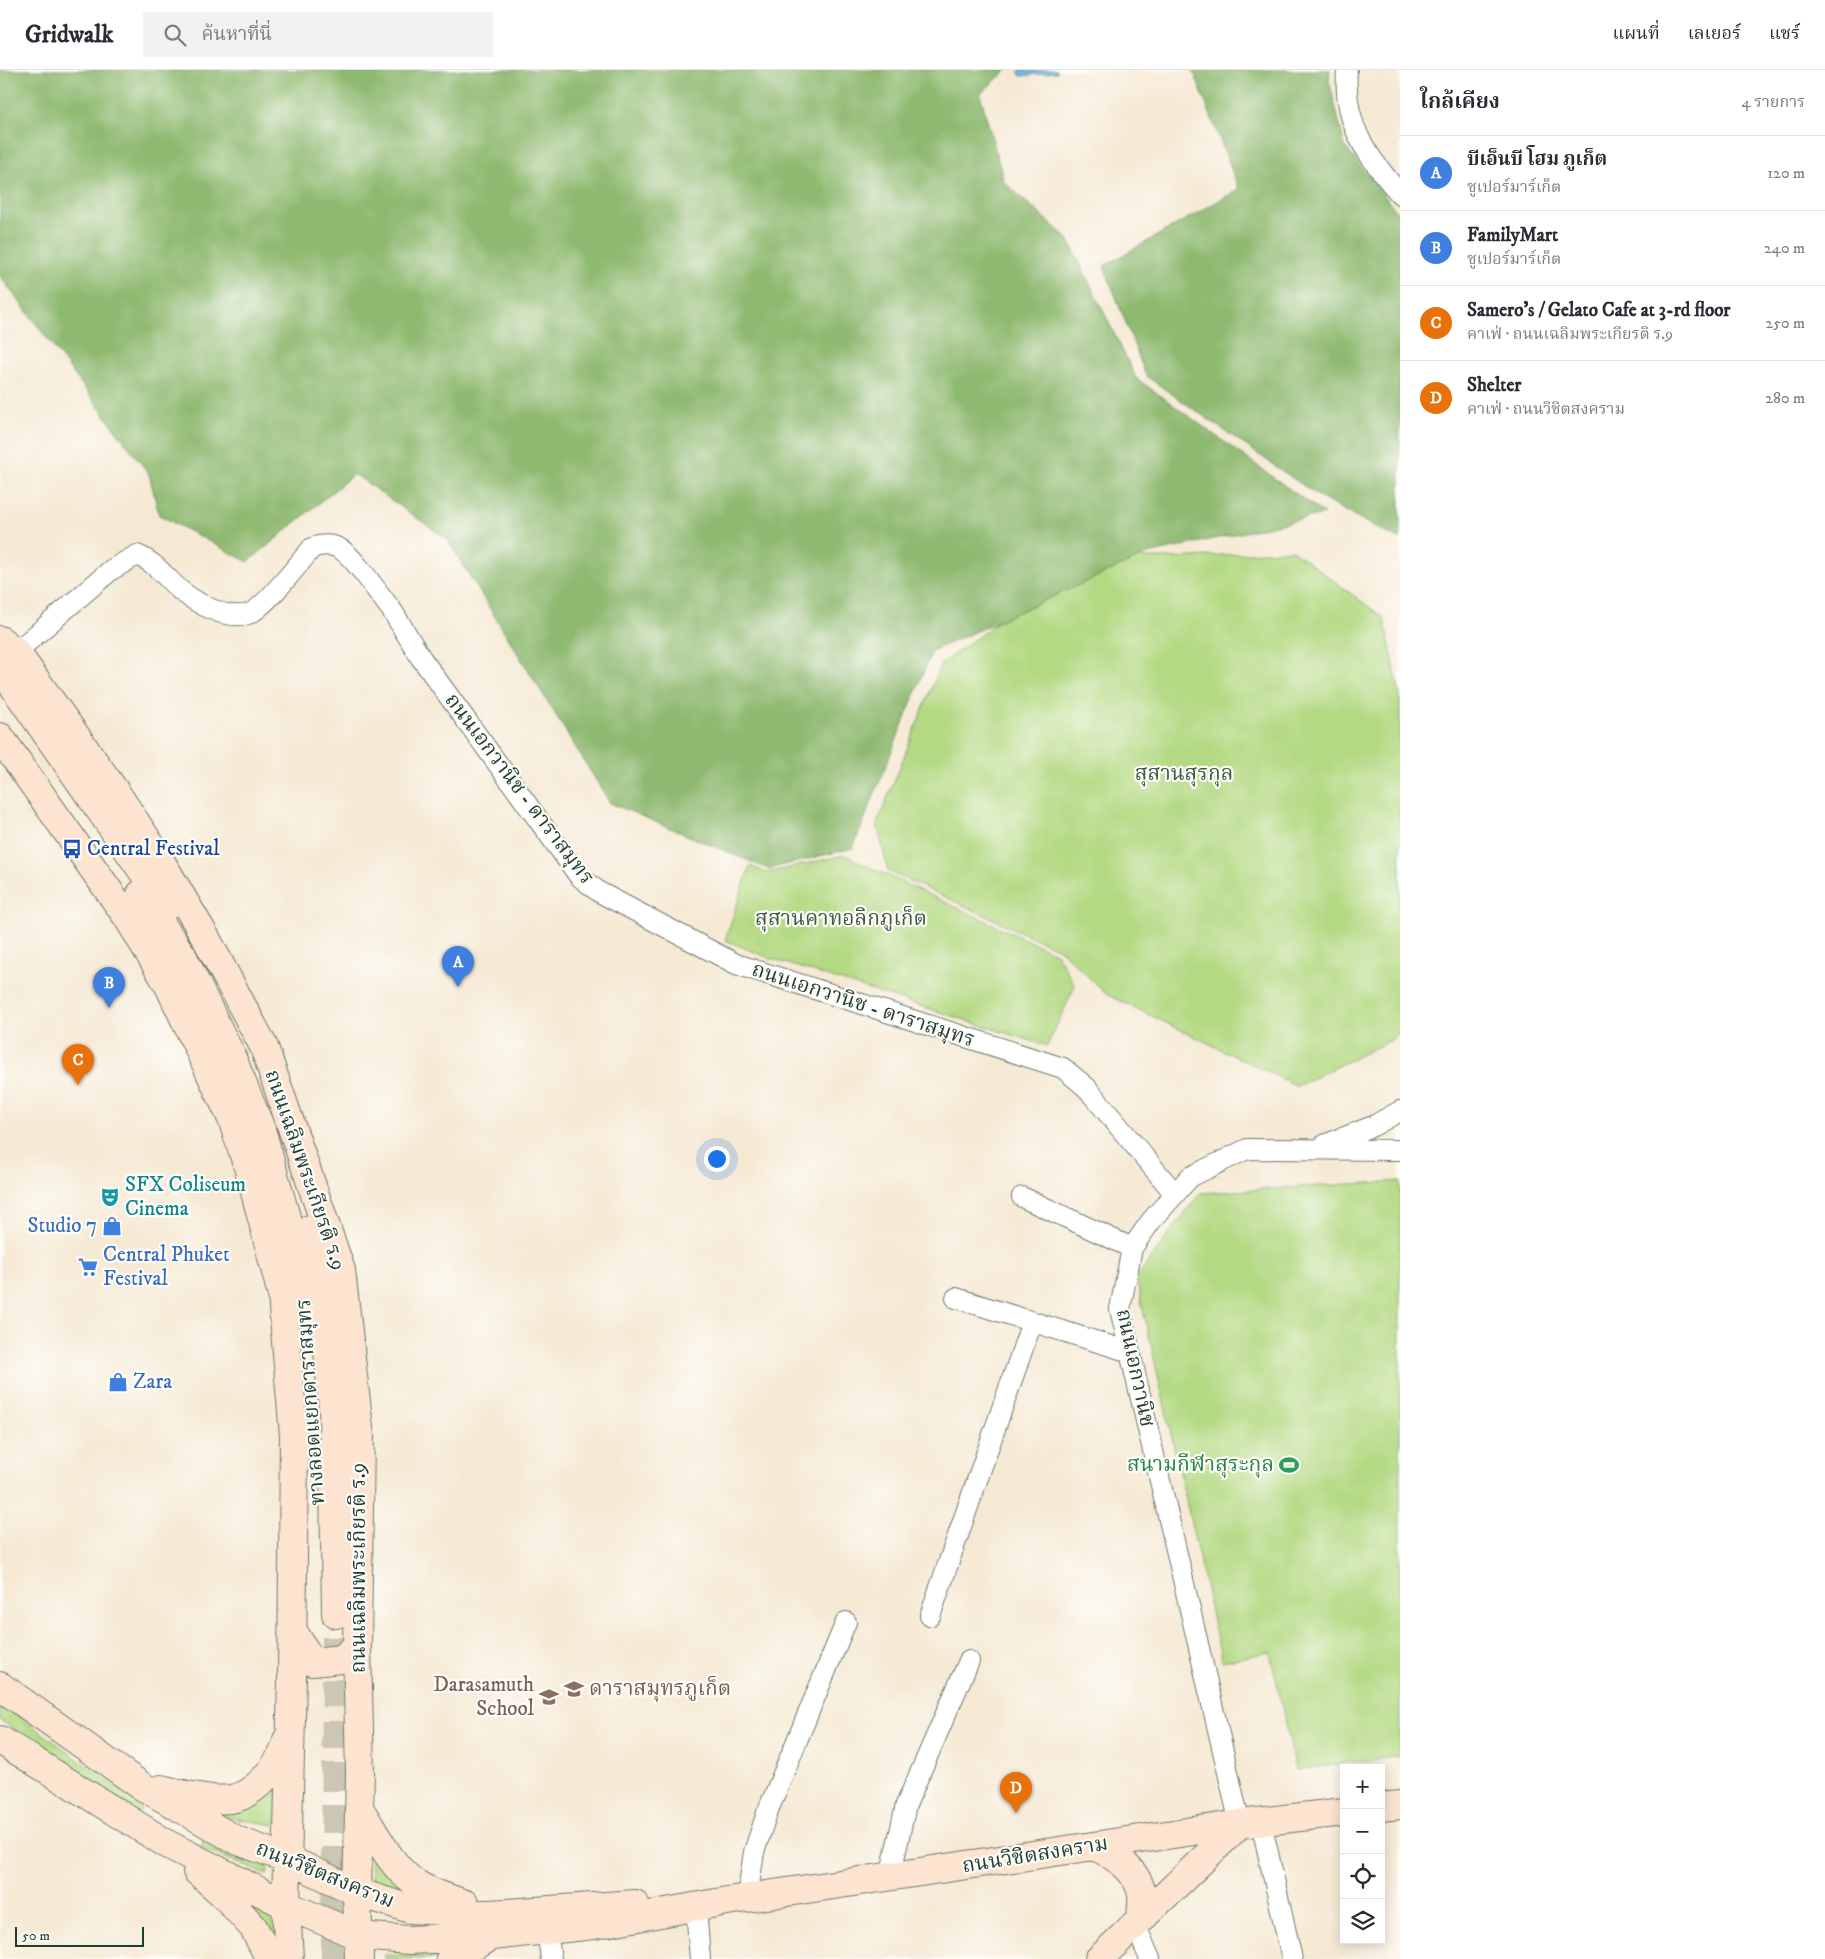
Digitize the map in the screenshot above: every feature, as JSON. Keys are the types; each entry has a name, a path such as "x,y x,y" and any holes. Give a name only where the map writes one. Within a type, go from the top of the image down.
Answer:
{"main road":[{"name":"ทางลอดแยกดาราสมุทร","path":"0,701 129,875 182,955 230,1053 260,1129 301,1270 312,1357 328,1614 334,1409 320,1269 293,1167 256,1066 170,911 5,653"},
{"name":"ถนนเฉลิมพระเกียรติ ร.9","path":"5,653 115,791 154,850 206,938 264,1047 341,1270 360,1437 357,1646 359,1808 357,1892 359,1947"},
{"path":"0,737 128,918 169,986 232,1119 250,1173 282,1296 294,1436 292,1680 286,1905 289,1959"},
{"path":"292,1631 312,1662 342,1659 357,1646"},
{"path":"140,1785 194,1796 231,1799 249,1790 266,1778 287,1748 292,1680"},
{"name":"ถนนวิชิตสงคราม","path":"0,1686 140,1785 236,1840 288,1859 357,1892 410,1909 492,1925 547,1930 594,1925 737,1900 1250,1823 1340,1812"},
{"name":"ถนนวิชิตสงคราม","path":"0,1740 162,1842 286,1905 359,1947 409,1940 594,1905 737,1900"},
{"path":"1385,1807 1400,1805"},
{"path":"176,1806 162,1842 224,1895 253,1927 270,1959"},
{"path":"359,1808 396,1866 413,1882 492,1925 450,1959"},
{"path":"1099,1959 1250,1823"},
{"path":"1095,1846 1118,1858 1134,1875 1142,1895 1138,1922"}],"street":[{"path":"1347,70 1347,106 1353,125 1364,149 1400,194"},
{"name":"ถนนเอกวานิช - ดาราสมุทร","path":"5,653 111,570 136,555 153,564 191,598 226,614 238,615 250,614 261,606 312,548 323,544 334,545 346,552 366,576 482,744 579,876 599,892 736,964 1063,1068 1086,1087 1176,1194"},
{"name":"ถนนเอกวานิช","path":"1292,1959 1250,1823 1120,1308 1132,1248 1151,1222 1190,1177 1247,1149 1316,1148 1373,1126 1400,1112"},
{"path":"1373,1126 1368,1130 1364,1142 1376,1150"},
{"path":"1316,1148 1400,1150"},
{"path":"1022,1197 1132,1248"},
{"path":"956,1298 1130,1352"},
{"path":"930,1616 1032,1322"},
{"path":"737,1900 767,1813 846,1622"},
{"path":"890,1877 906,1805 969,1661"},
{"path":"696,1907 700,1959"},
{"path":"1138,1922 1150,1959"},
{"path":"547,1930 551,1959"}],"green space":[{"path":"0,70 1007,70 980,94 1004,182 1068,239 1136,378 1324,514 1148,554 932,651 853,848 768,869 610,803 447,539 354,474 248,562 159,515 149,474 0,276"},
{"path":"1193,70 1330,70 1329,80 1345,147 1400,215 1400,540 1321,498 1146,376 1104,266 1239,189"},
{"name":"สุสานสุรกุล","path":"1292,550 1384,618 1400,695 1400,1032 1391,1040 1297,1086 1106,994 1061,950 888,871 877,824 941,664 1084,558 1179,558"},
{"name":"สุสานคาทอลิกภูเก็ต","path":"844,855 1057,954 1075,986 1047,1046 769,958 725,940 750,866 767,873"},
{"name":"สนามกีฬาสุระกุล","path":"1400,1181 1400,1756 1296,1770 1270,1652 1222,1661 1136,1278 1200,1193"},
{"path":"0,1702 143,1807 138,1814 0,1720"},
{"path":"277,1784 276,1825 217,1816 242,1807"},
{"path":"204,1840 268,1867 267,1875 201,1848"},
{"path":"370,1853 417,1897 371,1885"},
{"path":"229,1887 278,1911 282,1959"},
{"path":"385,1954 448,1956 440,1959 385,1959"}],"water":[{"path":"1020,70 1057,70 1057,72 1021,76 1018,72"}],"tunnel":[{"path":"335,1959 336,1614"}],"place":[{"name":"Central Festival","path":"72,849"},
{"name":"บีเอ็นบี โฮม ภูเก็ต","path":"458,987"},
{"name":"FamilyMart","path":"109,1008"},
{"name":"Samero's / Gelato Cafe at 3-rd floor","path":"78,1085"},
{"name":"SFX Coliseum Cinema","path":"110,1197"},
{"name":"Studio 7","path":"112,1226"},
{"name":"Central Phuket Festival","path":"88,1267"},
{"name":"Zara","path":"118,1382"},
{"name":"สนามกีฬาสุระกุล","path":"1289,1465"},
{"name":"ดาราสมุทรภูเก็ต","path":"574,1689"},
{"name":"Darasamuth School","path":"549,1697"},
{"name":"Shelter","path":"1016,1813"}]}
